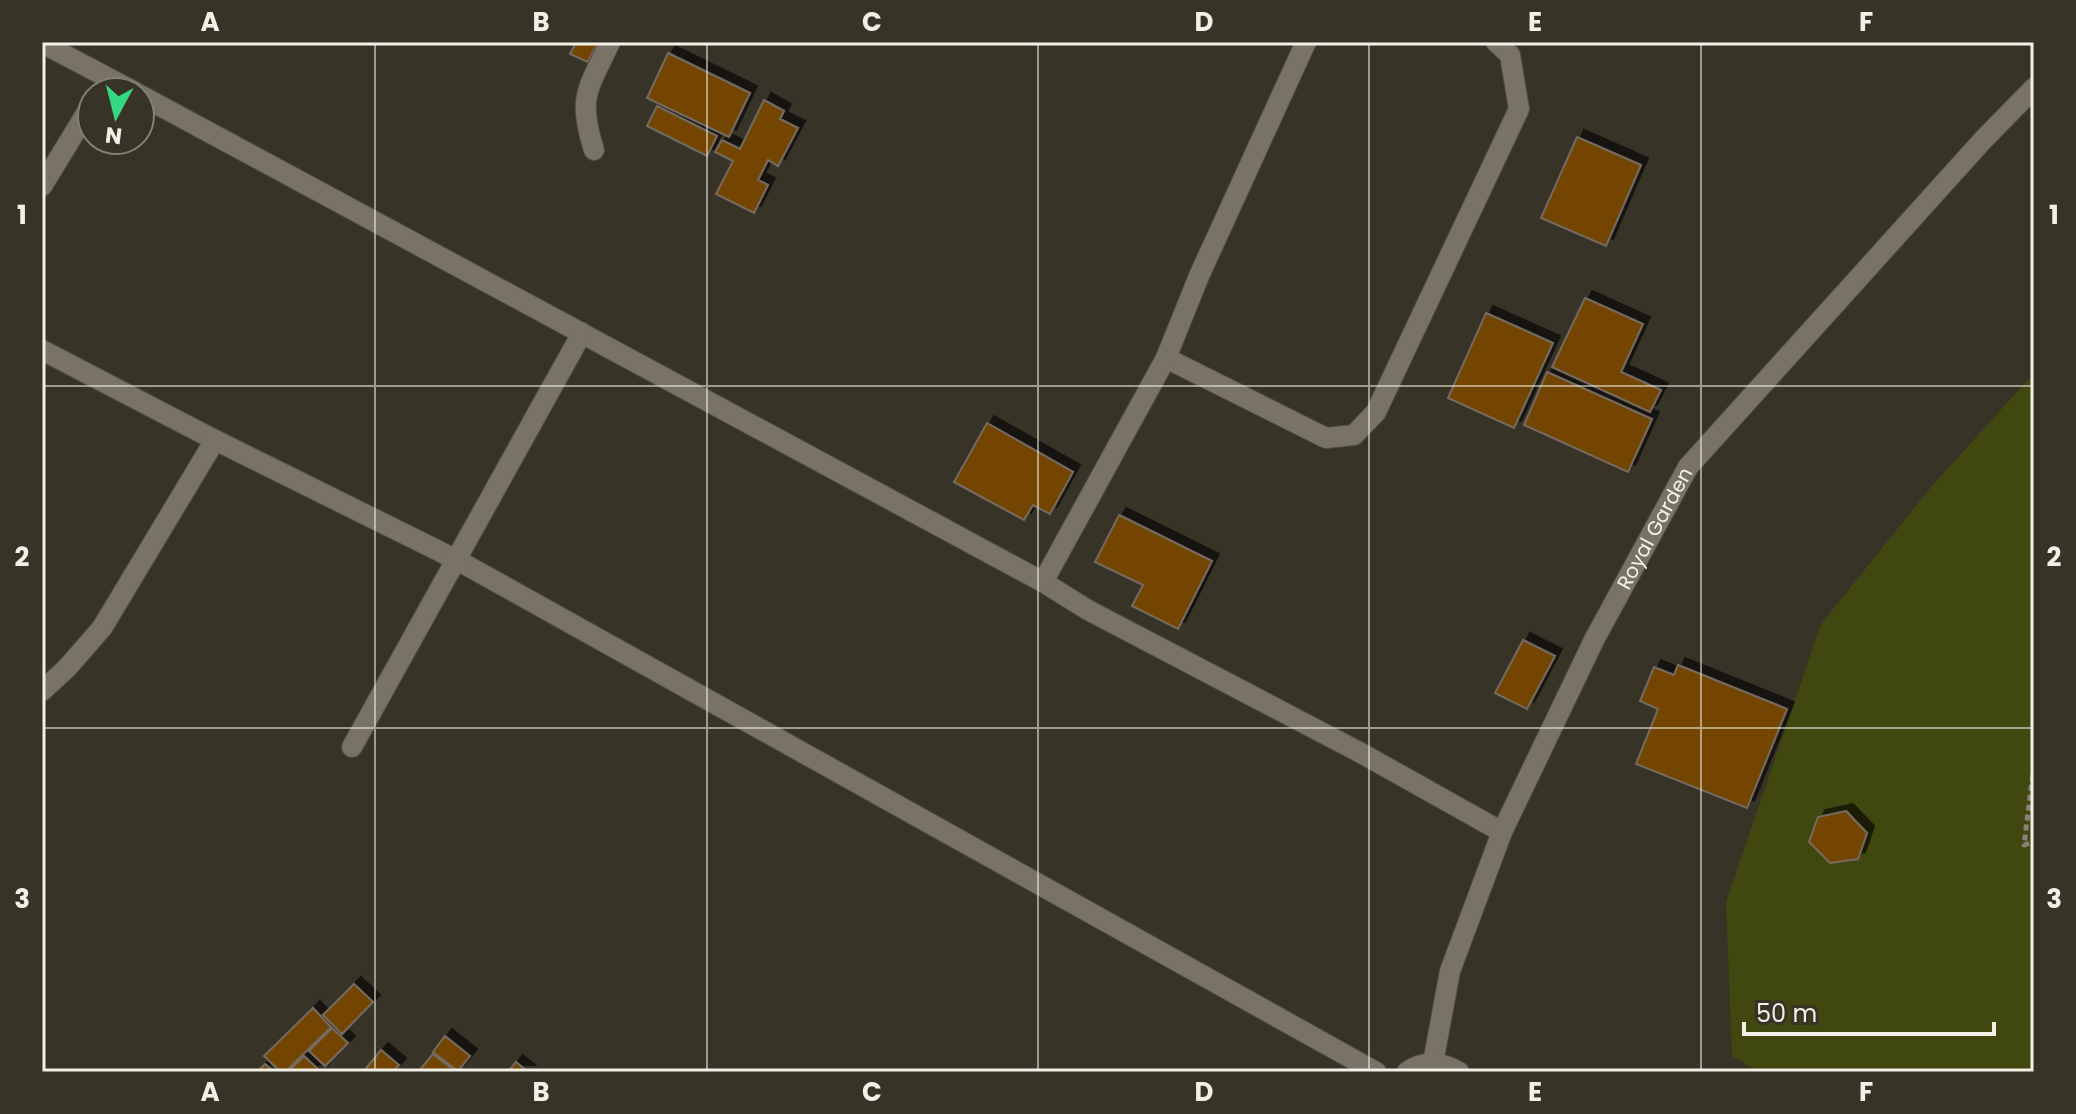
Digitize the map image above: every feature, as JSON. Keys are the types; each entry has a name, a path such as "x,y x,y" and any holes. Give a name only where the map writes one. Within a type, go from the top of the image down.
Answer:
{"street":[{"path":"594,150 585,122 585,97 610,42"},
{"path":"1043,582 1166,358 1199,276 1306,42"},
{"path":"1166,358 1326,438 1354,435 1376,412 1519,109 1510,55 1496,42"},
{"path":"42,43 91,76"},
{"name":"Royal Garden","path":"1433,1063 1450,971 1502,832 1594,640 1688,467 1983,140 2034,88"},
{"path":"156,103 1502,832"},
{"path":"42,186 76,130"},
{"path":"352,747 582,333"},
{"path":"42,350 457,560 1376,1072"},
{"path":"42,691 102,628 215,440"},
{"path":"1407,1072 1433,1063 1459,1072"}],"path":[{"path":"2034,765 2024,845 2034,842"}],"green space":[{"path":"2034,373 2034,1072 1759,1072 1732,1056 1726,902 1821,624 1931,487"}],"building":[{"path":"576,42 598,42 588,62 570,54"},
{"path":"668,53 750,93 729,137 647,98"},
{"path":"764,100 784,111 780,119 798,128 778,166 768,160 758,180 768,185 754,213 716,194 733,161 715,152 722,140 740,149"},
{"path":"657,106 717,136 707,156 647,126"},
{"path":"1577,137 1641,165 1606,246 1541,218"},
{"path":"1585,298 1643,324 1621,372 1661,390 1650,412 1552,367"},
{"path":"1486,313 1553,343 1514,428 1448,398"},
{"path":"1547,372 1652,419 1628,472 1524,425"},
{"path":"987,423 1073,472 1050,514 1033,505 1024,520 954,482"},
{"path":"1119,515 1212,561 1178,629 1132,606 1143,585 1095,562"},
{"path":"1523,640 1555,656 1527,709 1495,693"},
{"path":"1678,665 1787,709 1747,808 1636,764 1658,709 1640,701 1654,667 1674,675"},
{"path":"1846,811 1867,833 1858,859 1830,863 1809,842 1818,817"},
{"path":"354,984 373,1002 342,1034 323,1015"},
{"path":"313,1008 331,1027 285,1072 281,1072 264,1056"},
{"path":"332,1028 348,1043 325,1066 309,1051"},
{"path":"445,1036 470,1056 458,1071 433,1052"},
{"path":"381,1050 399,1065 393,1072 363,1072"},
{"path":"433,1054 456,1072 418,1072"},
{"path":"304,1056 321,1072 288,1072"},
{"path":"516,1062 528,1072 508,1072"},
{"path":"265,1064 274,1072 257,1072"}]}
